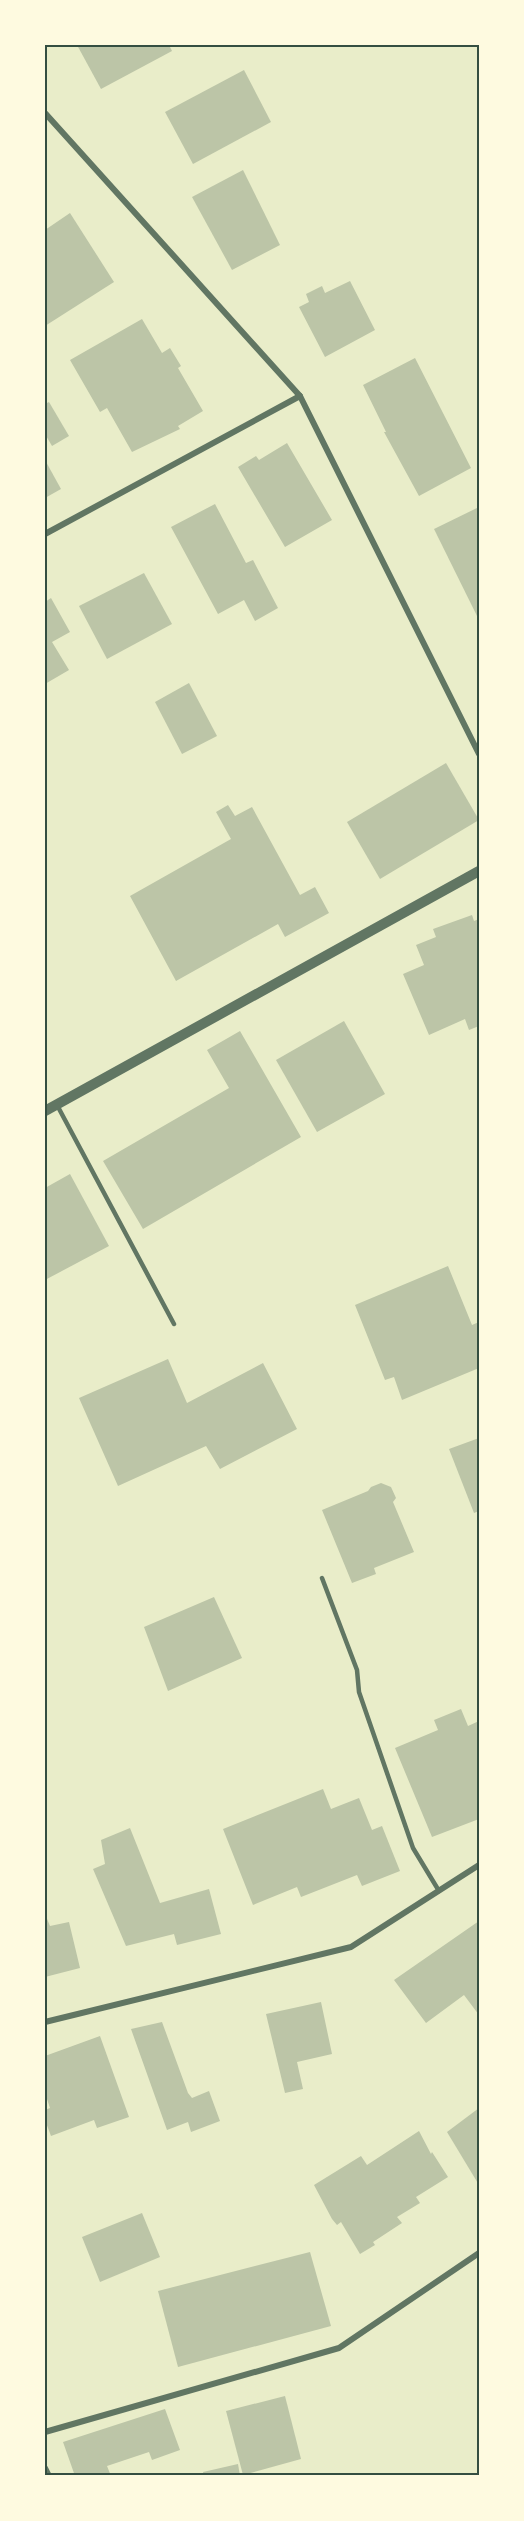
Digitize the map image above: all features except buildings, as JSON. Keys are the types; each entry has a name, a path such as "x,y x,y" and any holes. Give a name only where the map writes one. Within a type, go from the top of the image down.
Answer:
{"street":[{"path":"45,113 300,396 479,754"},
{"path":"45,534 300,396"},
{"path":"45,1112 479,871"},
{"path":"45,2022 351,1947 479,1865"},
{"path":"45,2432 339,2348 479,2253"},
{"path":"45,2468 49,2476"}],"lane":[{"path":"57,1105 174,1324"},
{"path":"322,1578 357,1670 359,1692 413,1848 439,1891"}]}
